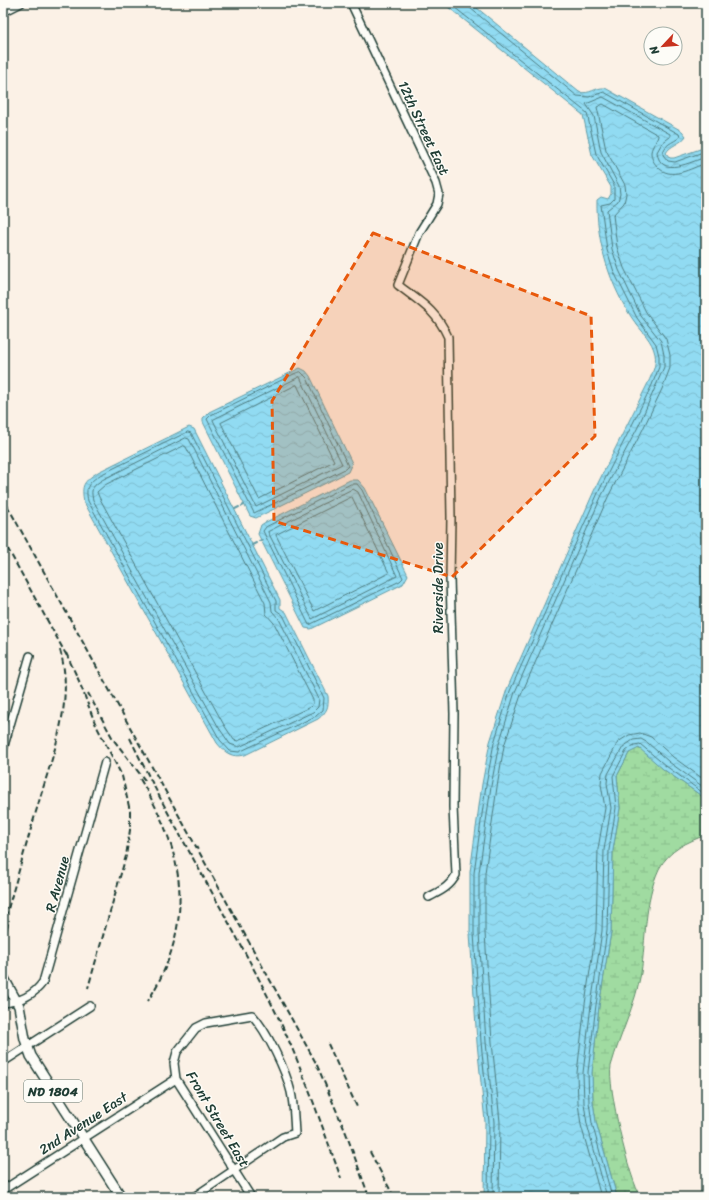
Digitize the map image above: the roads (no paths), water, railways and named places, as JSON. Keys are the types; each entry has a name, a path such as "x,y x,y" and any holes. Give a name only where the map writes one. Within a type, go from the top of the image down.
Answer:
{"main road":[{"name":"ND 1804","path":"3,977 21,1012 27,1047 36,1064 121,1197"}],"street":[{"path":"3,12 21,3"},
{"name":"12th Street East","path":"352,3 436,183 439,194 437,204 419,233 398,285"},
{"name":"Riverside Drive","path":"398,285 434,312 448,337 451,518 450,578 454,714 453,807 456,875 452,883 443,890 429,897"},
{"path":"3,749 30,656"},
{"name":"R Avenue","path":"3,1003 16,1001 27,997 39,988 46,975 104,762"},
{"path":"3,1062 90,1006"},
{"name":"Front Street East","path":"234,1170 283,1137 295,1133 291,1092 279,1061 261,1024 252,1015 206,1023 196,1028 177,1052 174,1063 176,1078 251,1197"},
{"name":"2nd Avenue East","path":"3,1190 176,1078"},
{"path":"194,1197 234,1170"}],"water":[{"path":"443,3 471,3 579,92 583,93 605,88 682,131 686,136 684,139 670,148 666,153 670,158 706,147 706,799 663,769 639,748 629,753 617,776 620,808 613,850 611,932 599,1006 592,1073 593,1102 596,1122 617,1197 484,1197 485,1122 477,1043 470,933 470,872 482,784 490,742 507,689 594,491 650,380 655,365 655,354 649,340 625,308 611,279 606,263 599,231 597,200 601,197 608,199 611,194 611,187 592,155 583,115"},
{"path":"300,368 306,371 310,376 352,463 348,472 256,518 250,516 203,422 203,418 209,412"},
{"path":"189,427 194,429 280,600 280,608 286,612 328,696 327,709 318,719 245,755 240,756 229,754 217,743 84,502 84,484 93,475"},
{"path":"350,480 358,480 365,488 408,575 403,584 311,629 305,628 258,534 261,525 264,523"}],"waterway":[{"path":"235,509 239,507"},
{"path":"252,545 256,543"}],"railway":[{"path":"3,498 316,1063 346,1133 369,1197"},
{"path":"3,540 68,658"},
{"path":"3,926 60,729 65,689 64,670 60,650"},
{"path":"66,653 79,681 95,723 122,776 130,811 130,830 126,856 88,988"},
{"path":"88,693 113,739 147,783"},
{"path":"130,738 147,773 242,947 278,1017 304,1077 341,1178"},
{"path":"140,779 156,807 167,835 175,862 179,889 179,916 173,944 163,972 148,1001"},
{"path":"4,938 9,920"},
{"path":"328,1044 357,1107"},
{"path":"370,1152 394,1197"}]}
